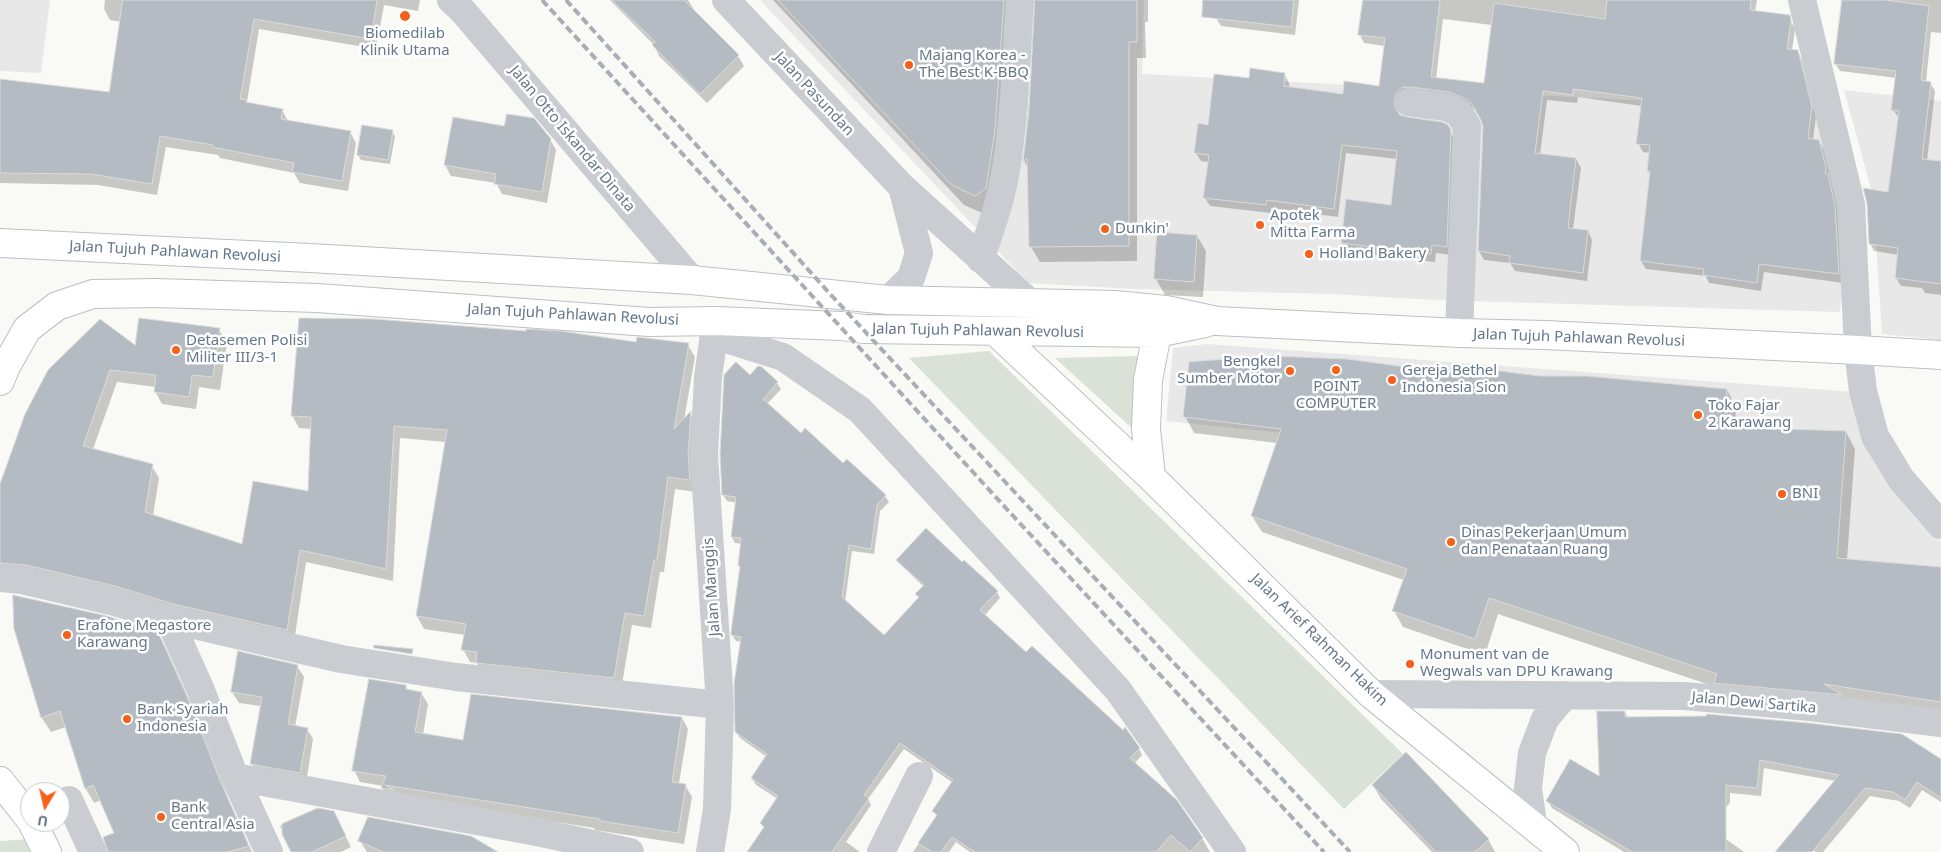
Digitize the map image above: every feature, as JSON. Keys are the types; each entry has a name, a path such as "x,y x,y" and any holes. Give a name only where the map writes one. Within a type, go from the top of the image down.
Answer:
{"main road":[{"name":"Jalan Tujuh Pahlawan Revolusi","path":"0,244 310,258 692,280 888,300 1115,305 1166,310 1217,321 1459,334 1554,336 1941,355"},
{"name":"Jalan Tujuh Pahlawan Revolusi","path":"0,381 6,366 27,329 57,306 92,294 157,292 317,298 714,328 841,326 864,329 1157,333 1217,321"},
{"path":"0,338 27,329"},
{"name":"Jalan Arief Rahman Hakim","path":"996,331 1151,477 1371,694 1533,824 1565,852"},
{"path":"1151,477 1146,428 1148,380 1157,333"},
{"path":"0,781 20,807"},
{"path":"37,832 47,852"}],"street":[{"name":"Jalan Otto Iskandar Dinata","path":"451,0 487,39 692,280"},
{"name":"Jalan Pasundan","path":"726,0 902,187 1029,302"},
{"path":"980,259 994,218 1005,176 1010,143 1020,0"},
{"path":"1802,0 1851,204 1866,350 1863,391 1875,436 1901,479 1941,525"},
{"path":"1410,102 1447,107 1460,113 1467,126 1459,334"},
{"name":"Jalan Pasundan","path":"888,300 910,278 919,253 902,187"},
{"path":"714,328 783,357 860,410 1118,690 1232,852"},
{"name":"Jalan Manggis","path":"710,852 717,809 720,705 704,455 708,377 714,328"},
{"path":"0,578 22,580 112,601 169,619 341,659 456,677 720,705"},
{"path":"169,619 200,688 235,777 269,852"},
{"name":"Jalan Dewi Sartika","path":"1371,694 1684,696 1810,707 1941,723"},
{"path":"1533,824 1528,788 1532,753 1545,719 1565,694"},
{"path":"880,852 919,776"},
{"path":"235,777 533,842 630,852"},
{"path":"70,802 93,852"}],"shaded area":[{"path":"0,0 50,0 41,73 0,71"},
{"path":"760,0 1144,0 1142,74 1819,110 1845,236 1840,312 1435,300 1332,294 1134,289 1028,283"},
{"path":"1844,90 1941,101 1941,340 1882,334 1873,196"},
{"path":"1207,344 1854,392 1890,481 1941,542 1941,606 1282,433 1166,421 1173,348"},
{"path":"989,351 1403,754 1344,809 909,358"},
{"path":"1140,356 1135,431 1055,358"},
{"path":"28,839 33,852 0,852 0,841"}],"building":[{"path":"123,0 377,0 371,39 254,19 240,99 247,100 246,102 283,109 281,119 351,131 342,181 292,172 294,163 212,147 213,145 160,136 152,184 91,174 0,173 0,79 109,92"},
{"path":"612,0 684,0 739,55 700,94 652,45 655,42"},
{"path":"778,0 1004,0 995,130 986,188 975,196 952,185"},
{"path":"1035,0 1137,0 1137,42 1129,42 1129,246 1029,247 1027,158 1023,162 1029,111"},
{"path":"1203,0 1294,0 1291,27 1202,17"},
{"path":"1363,0 1440,0 1431,77 1484,83 1494,3 1605,19 1607,0 1751,0 1750,10 1790,15 1787,49 1798,50 1812,107 1808,138 1819,140 1826,167 1825,173 1828,174 1835,206 1839,274 1759,264 1757,283 1703,275 1704,269 1640,261 1650,171 1647,171 1650,145 1636,144 1642,98 1573,89 1573,95 1543,91 1535,153 1576,158 1568,228 1588,230 1583,273 1509,263 1510,256 1478,251 1483,126 1472,104 1466,99 1449,92 1403,87 1397,92 1394,100 1395,108 1400,115 1442,122 1448,125 1451,130 1447,247 1432,245 1431,254 1341,243 1346,199 1391,205 1397,151 1342,145 1334,209 1267,200 1266,205 1203,198 1209,155 1194,153 1198,123 1208,125 1214,74 1249,78 1250,68 1285,73 1284,86 1343,94 1344,81 1379,86 1385,38 1358,35"},
{"path":"1842,0 1885,0 1929,6 1921,80 1931,82 1922,159 1941,161 1941,284 1895,278 1898,248 1869,244 1867,203 1863,188 1888,192 1899,111 1891,110 1896,71 1834,64"},
{"path":"507,114 534,118 551,139 542,192 494,184 496,174 444,165 453,117 504,126"},
{"path":"362,125 393,130 388,160 357,155"},
{"path":"1157,232 1197,235 1194,282 1154,279"},
{"path":"139,318 220,328 213,377 192,375 189,397 154,392 156,375 110,370 83,446 153,464 145,512 242,544 253,481 308,491 311,417 291,416 299,318 374,319 526,331 526,329 561,331 636,342 637,337 689,343 674,429 691,411 688,454 690,480 668,477 657,560 654,560 644,616 625,613 614,678 476,663 477,652 461,650 466,624 416,616 447,430 394,426 386,569 300,550 287,630 173,604 115,586 26,565 0,563 0,484 25,414 48,370 100,319 135,345"},
{"path":"1273,356 1347,359 1450,373 1500,371 1540,376 1586,376 1727,389 1725,427 1846,431 1837,558 1941,567 1941,702 1824,684 1842,695 1714,683 1717,674 1489,598 1475,639 1392,611 1407,569 1251,516 1281,429 1183,417 1189,362"},
{"path":"736,362 750,375 758,366 762,367 778,382 763,399 801,433 805,428 843,463 847,459 886,495 877,505 871,549 849,545 842,597 884,635 919,597 915,594 924,585 896,560 926,528 962,562 964,560 998,591 980,610 1026,652 1032,646 1123,730 1125,727 1140,748 1130,758 1177,800 1203,838 1190,852 1171,835 1156,852 975,852 952,837 941,852 932,852 918,843 937,815 932,811 953,780 900,743 864,795 869,798 832,852 747,852 764,827 760,823 778,796 751,778 767,754 735,732 734,684 741,637 731,635 731,632 740,566 738,566 741,538 731,537 736,497 722,495 720,455 724,375"},
{"path":"13,595 107,616 158,632 186,694 221,783 249,846 228,852 108,852 103,837 114,833 93,785 85,789 60,711 41,718 14,629"},
{"path":"374,645 413,649 412,654 374,648"},
{"path":"238,651 298,665 288,724 308,728 300,773 250,764 262,697 231,692"},
{"path":"369,679 406,685 406,689 422,692 415,732 463,740 471,694 682,717 672,782 686,784 678,833 385,785 394,790 381,788 386,776 352,771"},
{"path":"1597,711 1625,711 1625,717 1706,716 1707,714 1902,734 1941,759 1941,798 1917,782 1905,800 1893,792 1865,788 1812,852 1775,852 1839,775 1760,760 1757,788 1726,785 1726,852 1632,852 1546,801 1570,759 1599,776"},
{"path":"1406,752 1489,839 1475,852 1436,852 1372,785"},
{"path":"318,808 334,811 346,836 312,852 291,852 282,834 282,824"},
{"path":"368,817 471,836 498,852 383,852 358,841"}],"railway":[{"path":"542,0 1003,505 1324,852"},
{"path":"566,0 831,295 1350,852"}],"place":[{"name":"Biomedilab Klinik Utama","path":"405,16"},
{"name":"Majang Korea - The Best K-BBQ","path":"909,65"},
{"name":"Apotek Mitta Farma","path":"1260,225"},
{"name":"Dunkin'","path":"1105,229"},
{"name":"Holland Bakery","path":"1309,254"},
{"name":"Detasemen Polisi Militer III/3-1","path":"176,350"},
{"name":"POINT COMPUTER","path":"1336,370"},
{"name":"Bengkel Sumber Motor","path":"1290,371"},
{"name":"Gereja Bethel Indonesia Sion","path":"1392,380"},
{"name":"Toko Fajar 2 Karawang","path":"1698,415"},
{"name":"BNI","path":"1782,494"},
{"name":"Dinas Pekerjaan Umum dan Penataan Ruang","path":"1451,542"},
{"name":"Erafone Megastore Karawang","path":"67,635"},
{"name":"Monument van de Wegwals van DPU Krawang","path":"1410,664"},
{"name":"Bank Syariah Indonesia","path":"127,719"},
{"name":"Bank Central Asia","path":"161,817"}]}
